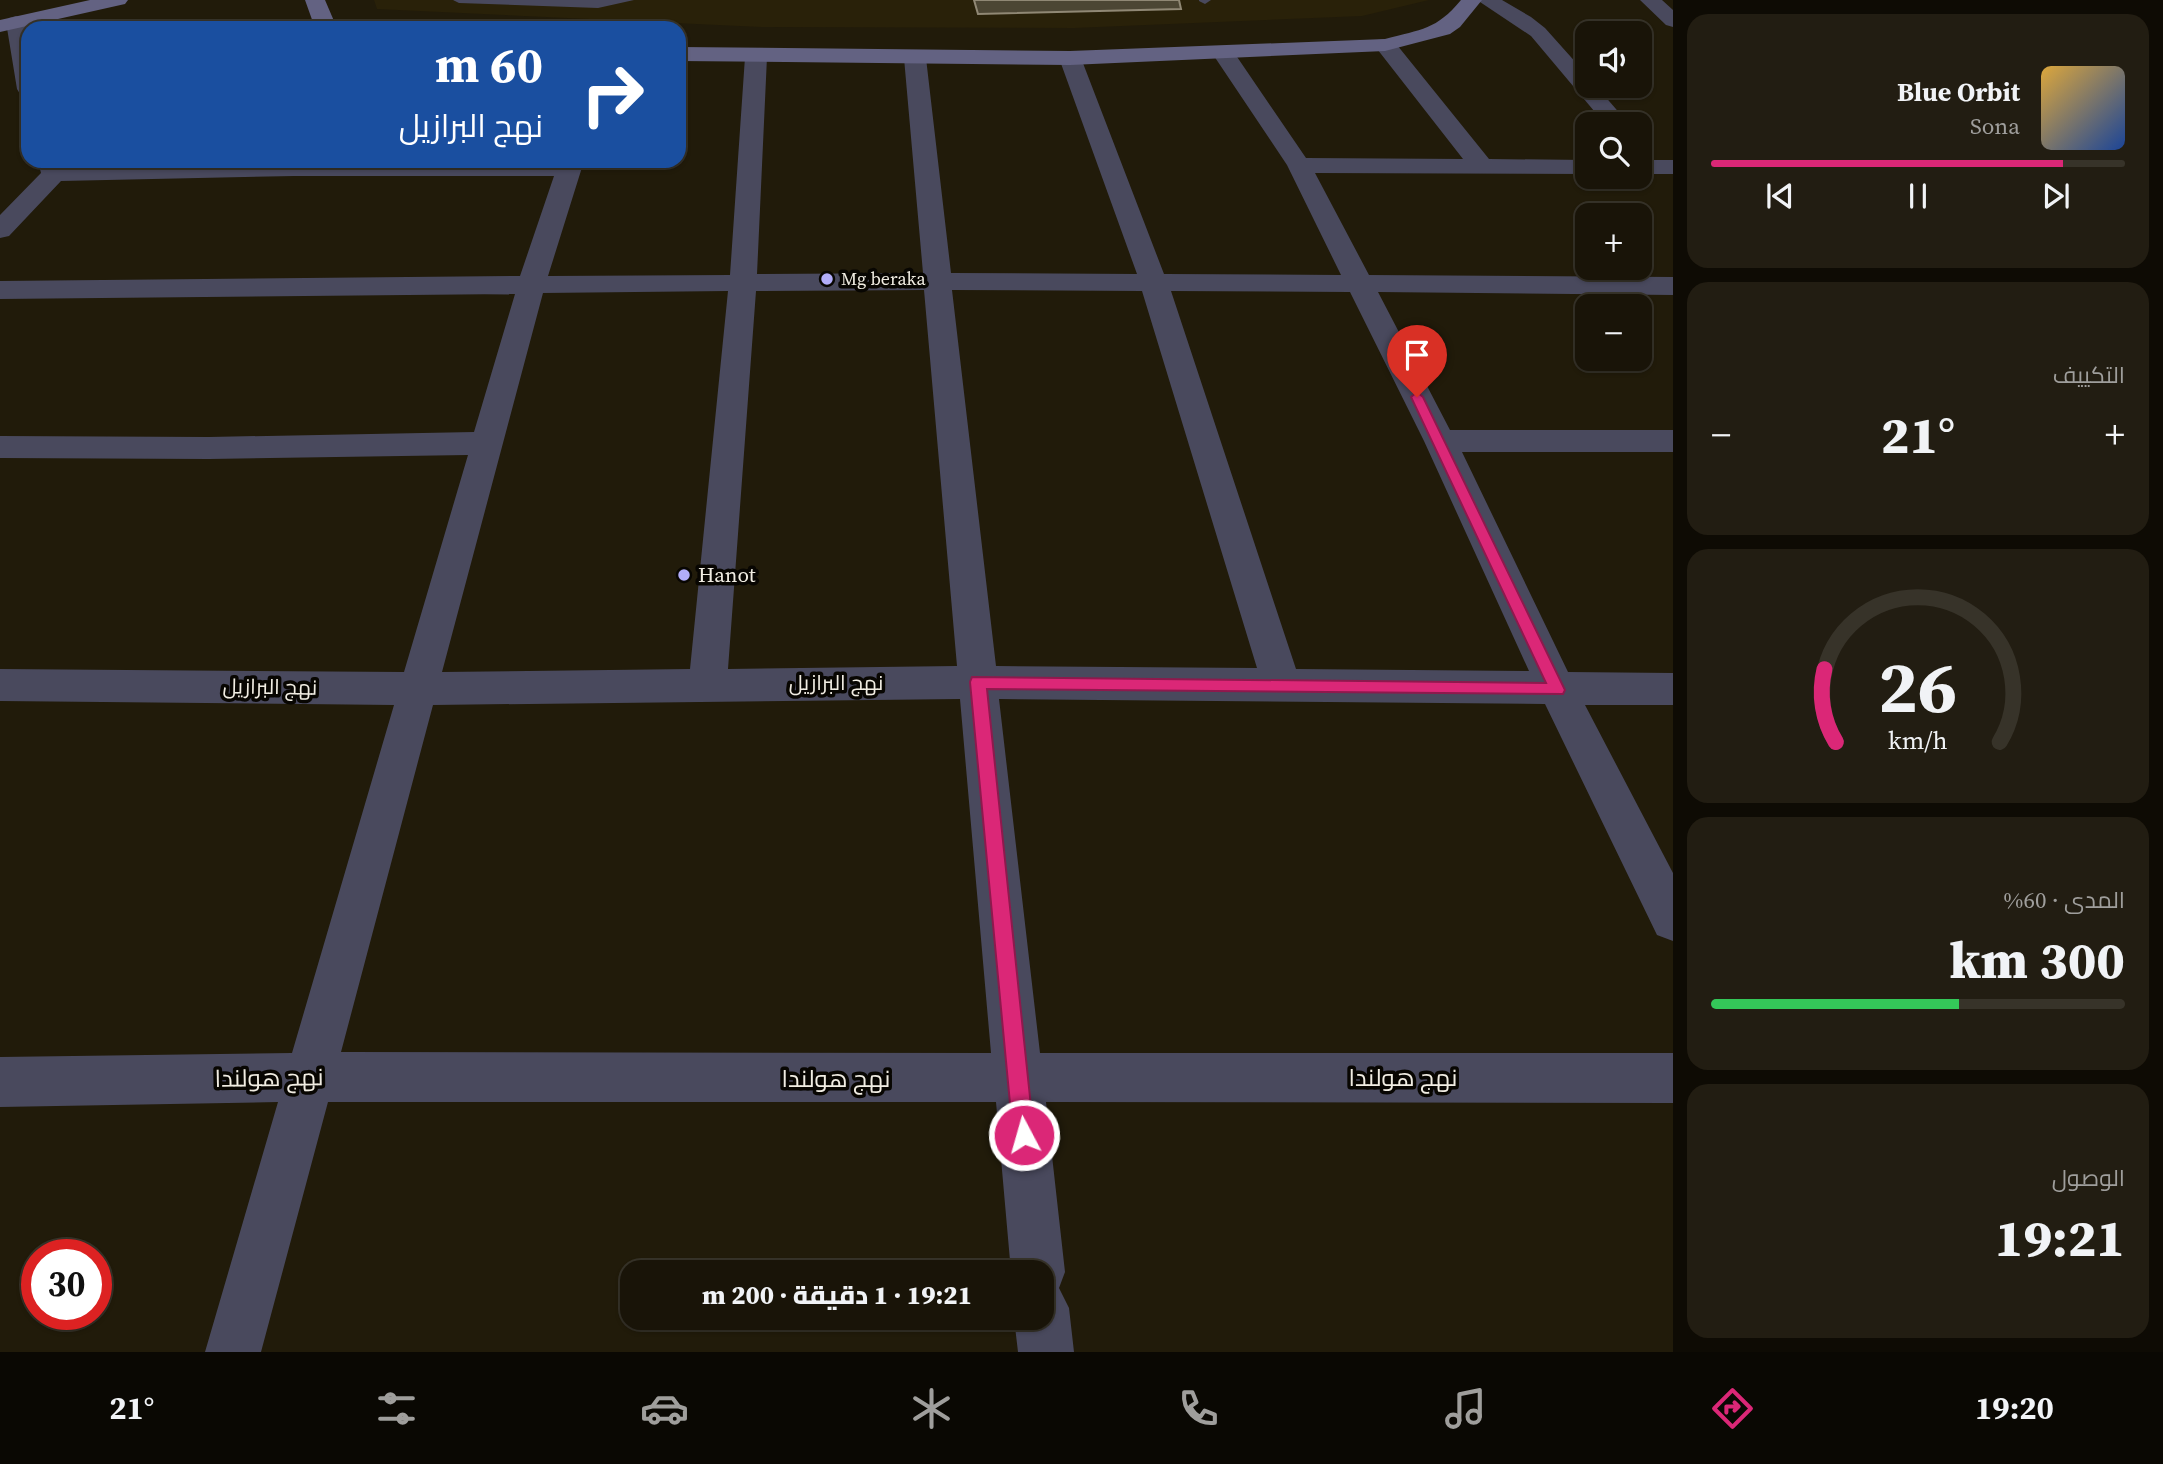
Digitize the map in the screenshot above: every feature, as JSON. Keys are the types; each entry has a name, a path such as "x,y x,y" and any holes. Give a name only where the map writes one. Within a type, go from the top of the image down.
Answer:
{"street":[{"path":"22,21 118,0"},
{"path":"315,0 323,21"},
{"path":"686,54 1070,58 1385,45 1443,30 1453,23 1472,0"},
{"path":"1488,0 1524,21 1538,33 1607,112"},
{"path":"1650,0 1673,21"},
{"path":"8,24 21,88"},
{"path":"1385,45 1482,166"},
{"path":"1223,53 1299,165 1440,442 1557,690 1673,919"},
{"path":"708,684 743,284 756,57"},
{"path":"915,58 1037,1260"},
{"path":"1070,58 1154,283 1282,687"},
{"path":"1299,165 1575,167"},
{"path":"0,230 51,168"},
{"path":"173,168 363,168"},
{"path":"233,1352 531,286 570,168"},
{"path":"0,290 937,281 1673,286"},
{"path":"1440,442 1673,441"},
{"path":"0,447 209,448 487,443"},
{"name":"نهج البرازيل","path":"0,685 418,688 978,682 1557,690 1673,689"},
{"name":"نهج هولندا","path":"0,1082 308,1077 1673,1078"},
{"path":"1044,1330 1046,1352"}],"lane":[{"path":"459,0 598,5 628,0"}],"shaded area":[{"path":"374,0 1429,0 1362,16 1074,28 761,27 686,23 686,21 377,9"}],"building":[{"path":"974,0 1179,0 1181,9 978,14"}],"place":[{"name":"Mg beraka","path":"827,279"},
{"name":"Hanot","path":"684,575"}],"route":[{"path":"1024,1135 978,682 1557,690 1417,397"}]}
